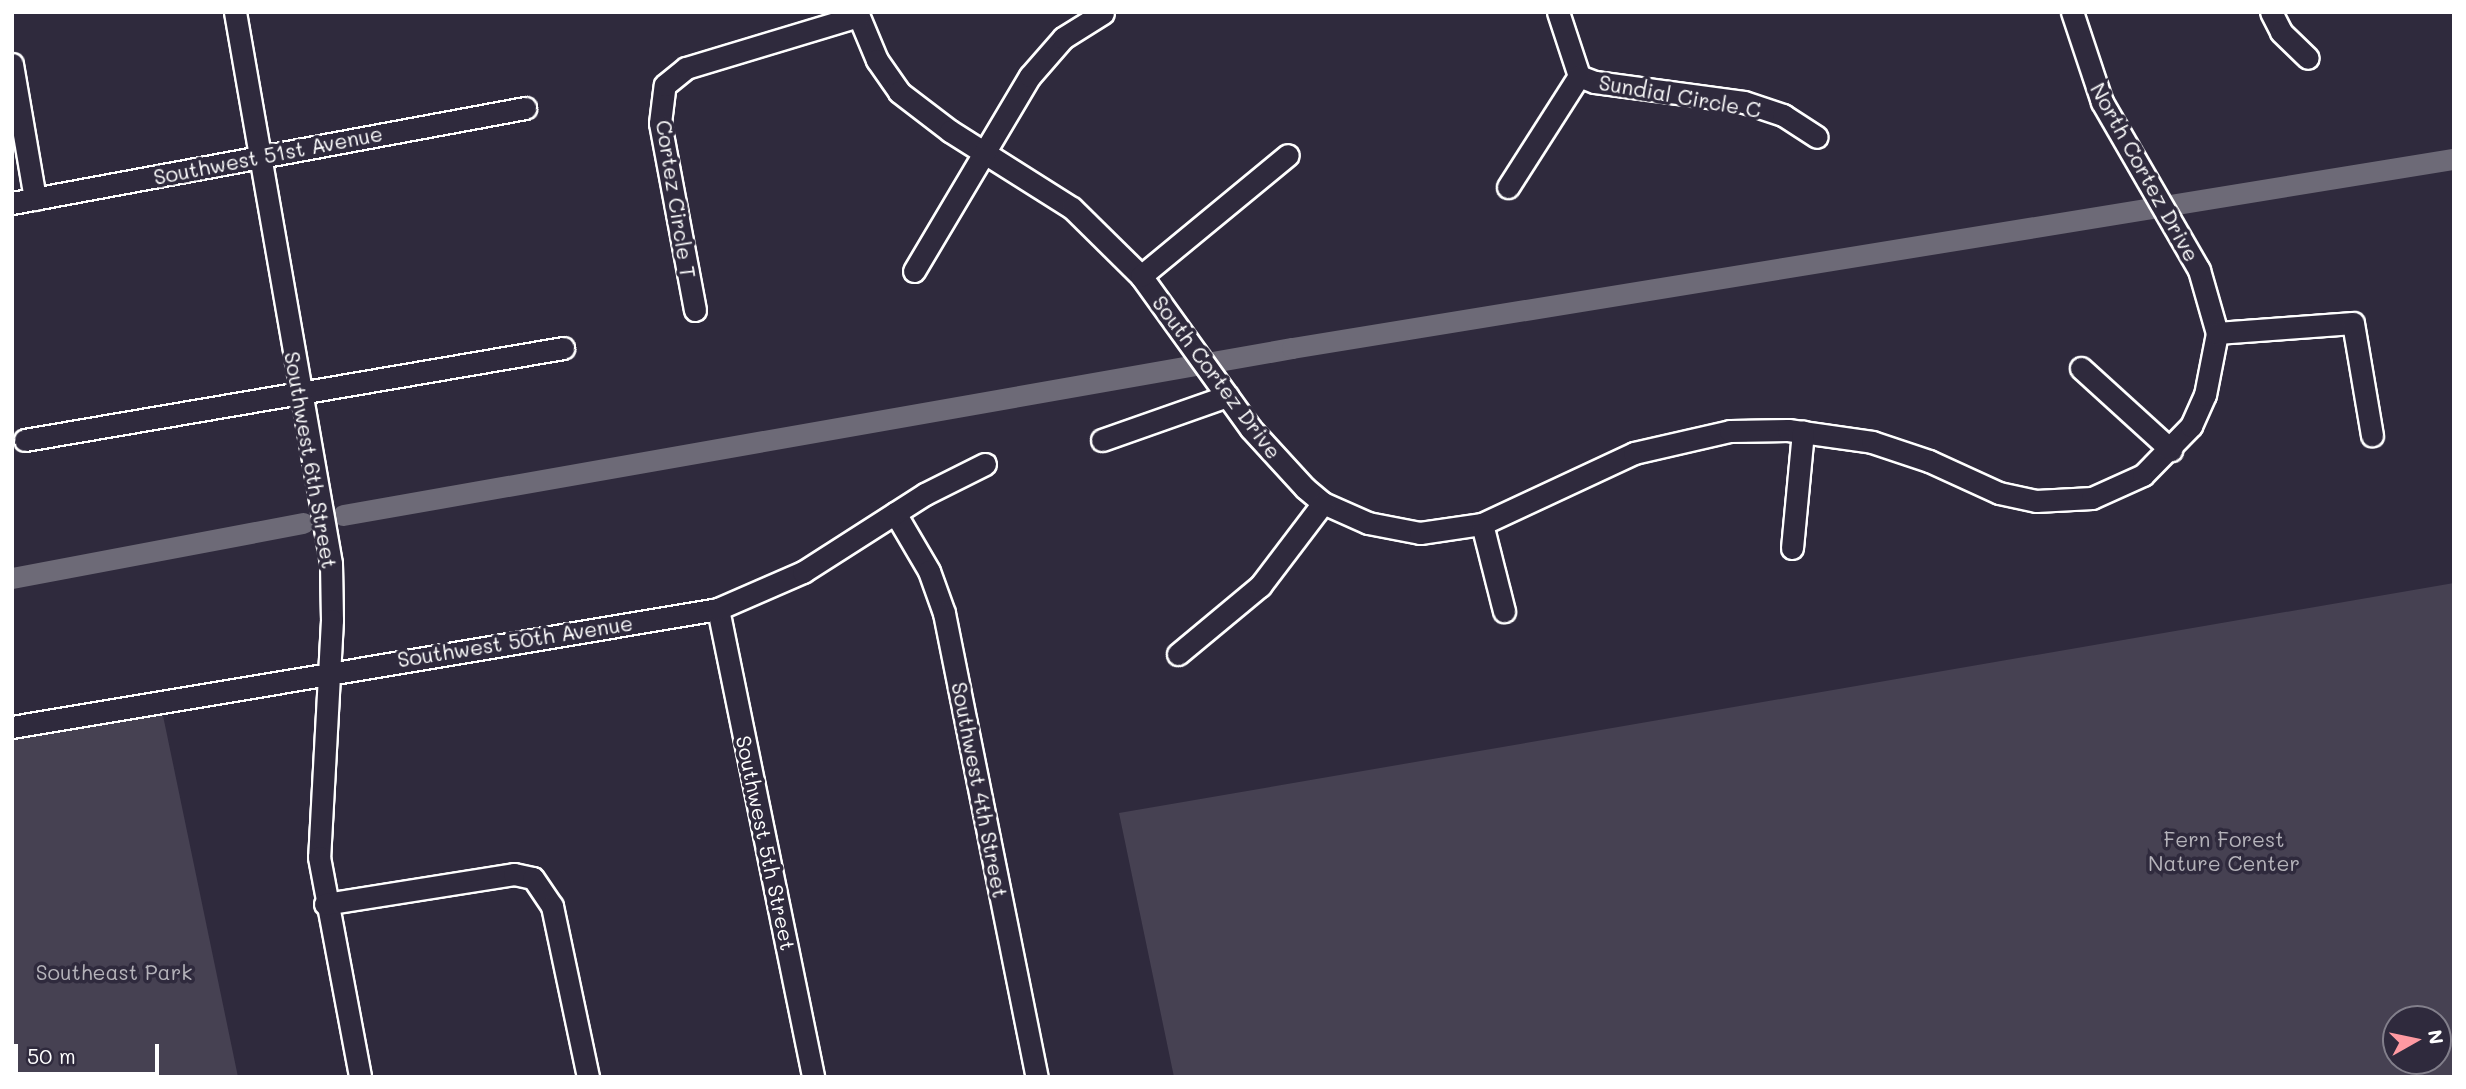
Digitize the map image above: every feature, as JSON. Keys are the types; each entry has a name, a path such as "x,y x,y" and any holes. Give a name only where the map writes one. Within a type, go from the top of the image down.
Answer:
{"street":[{"name":"Southwest 6th Street","path":"235,12 331,563 329,671 319,856 325,904 360,1077"},
{"name":"Sundial Circle C","path":"1558,12 1579,76"},
{"name":"North Cortez Drive","path":"2072,12 2102,102 2199,270 2217,333"},
{"path":"2271,12 2281,32 2308,58"},
{"path":"914,271 1030,76 1063,38 1103,13"},
{"name":"South Cortez Drive","path":"858,14 877,60 899,92 1072,208 1141,276 1194,346 1222,390 1277,460 1323,503 1400,531 1437,532 1482,524 1615,460 1671,441 1730,431 1803,432 1872,442 1929,461 1999,493 2055,502 2092,498 2127,484 2171,450 2191,426 2205,395 2217,333"},
{"name":"Cortez Circle T","path":"695,310 660,123 665,85 686,68 858,14"},
{"path":"12,64 35,199"},
{"name":"Sundial Circle C","path":"1579,76 1595,82 1744,102 1783,115 1817,137"},
{"name":"Sundial Circle C","path":"1507,187 1579,76"},
{"name":"Southwest 51st Avenue","path":"12,203 525,108"},
{"path":"1141,276 1288,155"},
{"path":"2217,333 2353,323 2372,435"},
{"path":"25,440 563,348"},
{"path":"2081,369 2171,450"},
{"path":"1102,440 1222,390"},
{"path":"1792,548 1803,432"},
{"name":"Southwest 50th Avenue","path":"12,727 329,671 718,609 803,572 895,513 985,464"},
{"path":"1178,654 1260,586 1323,503"},
{"name":"Southwest 4th Street","path":"895,513 929,571 944,613 1037,1077"},
{"path":"1482,524 1504,611"},
{"name":"Southwest 5th Street","path":"718,609 813,1077"},
{"path":"325,904 514,874 533,878 552,906 588,1077"}],"green space":[{"name":"Fern Forest Nature Center","path":"2454,583 2454,1077 1174,1077 1119,813"},
{"name":"Southeast Park","path":"161,706 238,1077 12,1077 12,732"}],"waterway":[{"path":"343,515 1292,348 2452,159"},
{"path":"12,578 303,523"}]}
